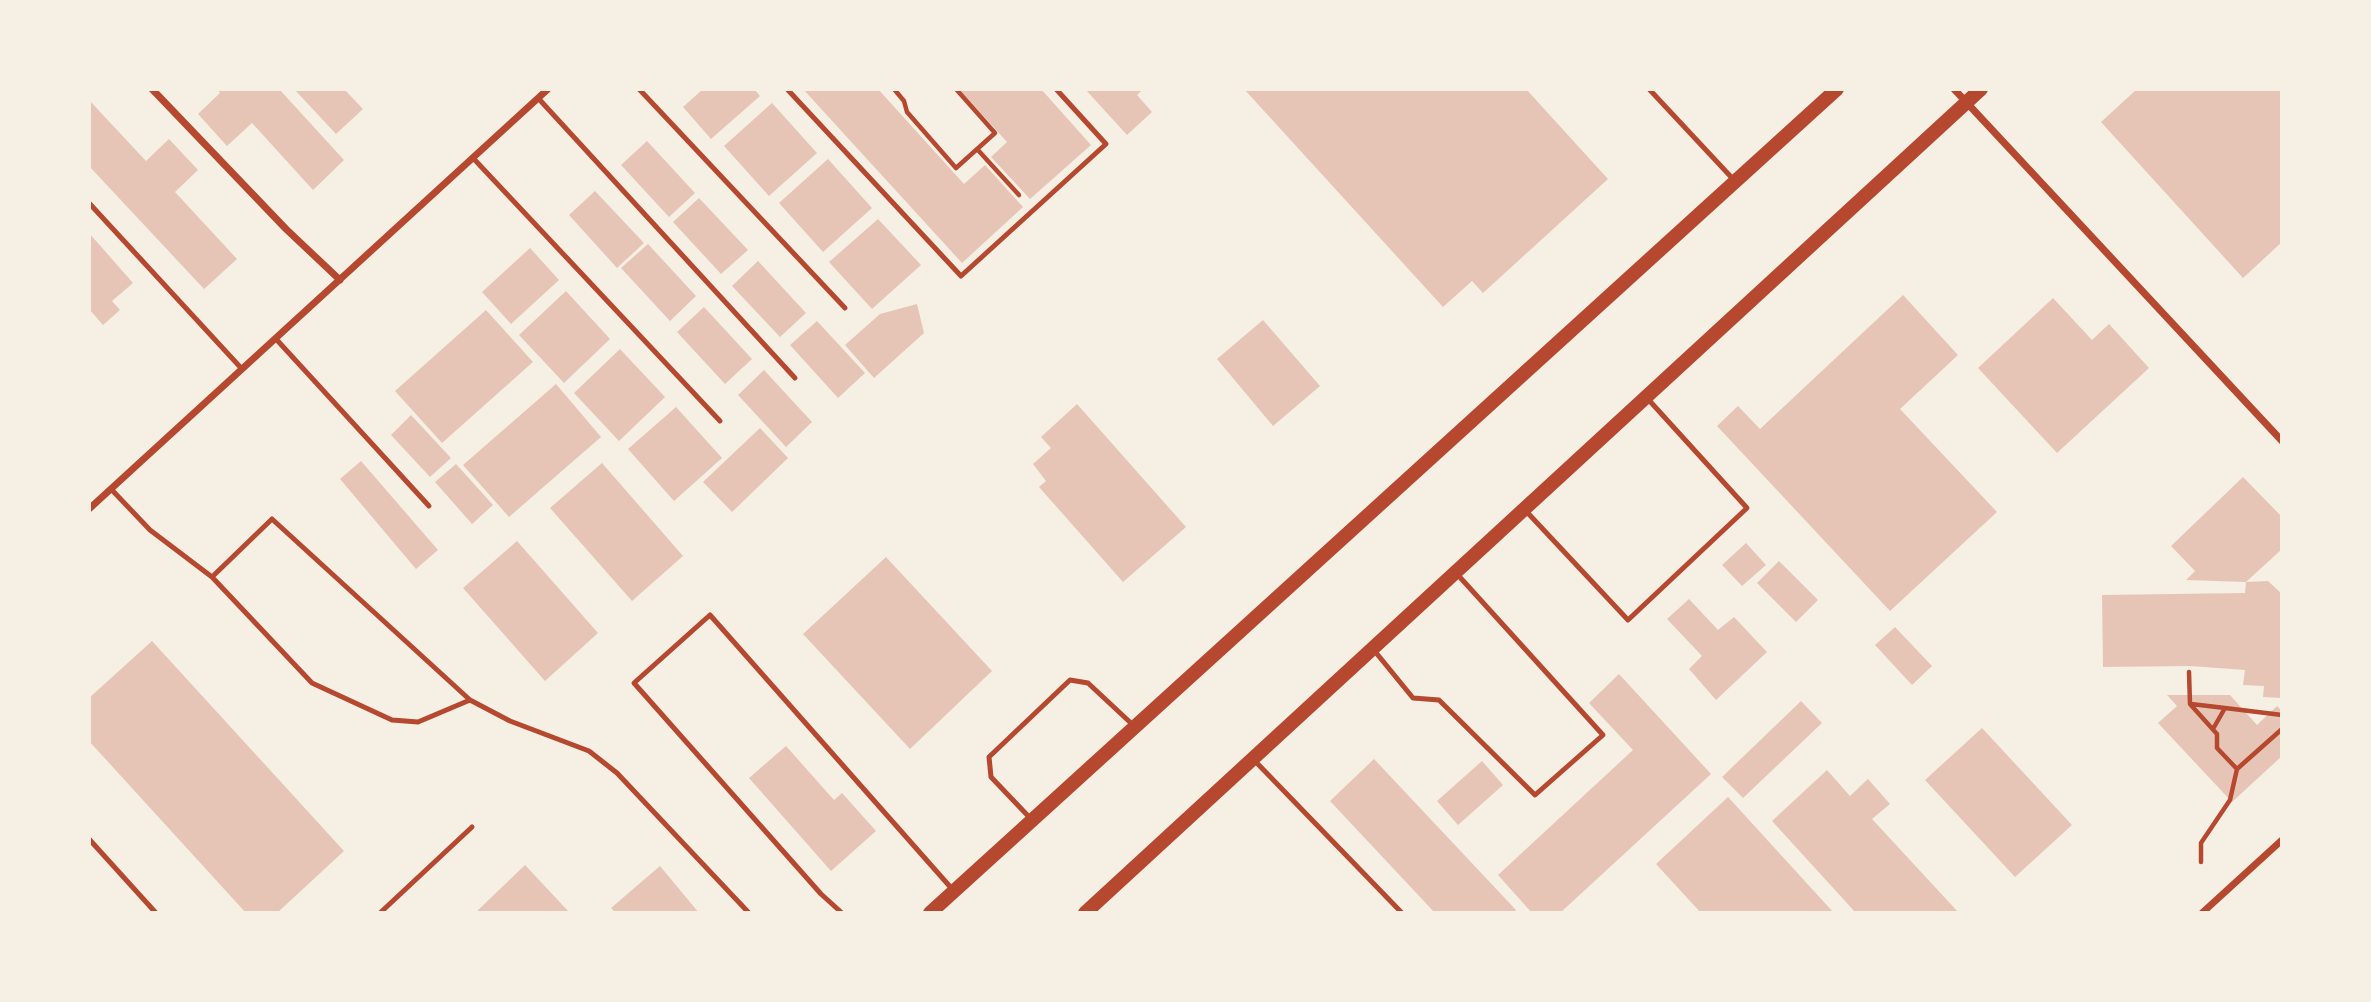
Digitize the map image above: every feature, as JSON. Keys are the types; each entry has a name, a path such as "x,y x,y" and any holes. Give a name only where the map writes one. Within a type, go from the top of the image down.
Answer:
{"main road":[{"path":"930,913 1837,89"},
{"path":"1085,913 1981,89"}],"street":[{"path":"152,89 286,229 340,280"},
{"path":"89,509 548,89"},
{"path":"1954,89 2282,441"},
{"path":"2202,913 2282,840"}],"lane":[{"path":"639,89 845,307"},
{"path":"787,89 961,276 1106,144 1056,89"},
{"path":"1649,89 1735,181"},
{"path":"538,98 795,378"},
{"path":"474,158 720,421"},
{"path":"89,202 242,369"},
{"path":"276,339 429,506"},
{"path":"1525,510 1628,620 1747,508 1646,398"},
{"path":"110,489 150,530 212,577 312,683 392,720 418,722 470,699"},
{"path":"212,577 272,519 470,699 510,721 589,751 617,773 749,913"},
{"path":"1373,649 1413,698 1439,700 1535,796 1603,735 1456,573"},
{"path":"842,913 821,894 634,683 710,615 953,890"},
{"path":"1031,819 991,777 989,757 1070,680 1088,683 1133,726"},
{"path":"1253,759 1402,913"},
{"path":"380,913 472,827"},
{"path":"89,839 156,913"}],"path":[{"path":"894,89 904,101 906,112 956,168 995,133 956,89"},
{"path":"977,149 1033,210"},
{"path":"2189,672 2190,704 2217,734 2217,748 2236,769"},
{"path":"2190,704 2282,715"},
{"path":"2213,729 2225,708"},
{"path":"2201,862 2201,843 2230,800 2236,769 2282,729"}],"building":[{"path":"217,89 279,89 344,160 313,190 252,123 227,146 198,114 220,93"},
{"path":"294,89 344,89 363,109 336,134"},
{"path":"703,89 754,89 760,96 711,139 683,107"},
{"path":"803,89 878,89 964,184 985,165 1023,207 962,263"},
{"path":"959,89 1041,89 1091,145 1030,199 991,157 1007,142"},
{"path":"1085,89 1143,89 1137,95 1152,112 1127,135"},
{"path":"1244,89 1526,89 1608,179 1483,293 1472,281 1443,307"},
{"path":"2137,89 2282,89 2282,242 2243,278 2101,122"},
{"path":"89,100 146,161 169,139 198,170 175,192 237,259 204,289 89,166"},
{"path":"772,103 817,153 769,196 724,146"},
{"path":"647,141 695,193 669,217 621,165"},
{"path":"828,159 872,208 823,252 779,203"},
{"path":"595,191 644,243 617,268 569,215"},
{"path":"699,198 748,250 721,274 673,222"},
{"path":"878,219 921,265 872,309 829,262"},
{"path":"89,233 133,283 112,301 120,310 103,325 89,309"},
{"path":"648,244 696,296 670,321 621,268"},
{"path":"530,248 559,280 511,324 482,292"},
{"path":"758,261 806,313 780,337 732,286"},
{"path":"566,291 610,339 564,383 519,335"},
{"path":"1903,295 1958,355 1900,409 1997,512 1890,611 1717,426 1738,406 1760,429"},
{"path":"2053,298 2092,340 2109,324 2149,368 2057,453 1978,368"},
{"path":"917,304 924,333 874,378 845,345 880,314"},
{"path":"704,307 752,359 725,384 677,332"},
{"path":"486,310 533,362 442,443 395,391"},
{"path":"1263,320 1320,386 1273,426 1217,359"},
{"path":"817,321 865,373 838,398 790,345"},
{"path":"620,349 665,397 619,441 574,393"},
{"path":"764,370 812,422 786,447 738,395"},
{"path":"556,384 601,437 509,517 463,465"},
{"path":"1077,404 1186,527 1123,582 1039,487 1046,481 1033,464 1051,448 1041,437"},
{"path":"676,407 722,458 674,501 628,449"},
{"path":"411,415 451,458 430,477 391,435"},
{"path":"760,428 788,458 732,512 703,482"},
{"path":"361,461 438,550 416,569 340,479"},
{"path":"602,463 683,556 632,601 550,508"},
{"path":"456,464 493,505 472,524 435,482"},
{"path":"2243,477 2282,517 2282,549 2246,582 2186,580 2195,571 2171,546"},
{"path":"517,541 598,633 545,681 463,588"},
{"path":"1746,543 1766,565 1742,586 1722,565"},
{"path":"886,557 992,671 910,749 803,634"},
{"path":"1779,561 1818,600 1796,622 1757,583"},
{"path":"2268,581 2282,594 2282,698 2263,697 2264,686 2243,685 2245,670 2190,666 2103,667 2102,595 2245,593 2246,582"},
{"path":"1689,599 1718,630 1734,617 1767,652 1716,700 1689,669 1702,656 1667,619"},
{"path":"1895,627 1932,666 1912,685 1875,645"},
{"path":"152,641 344,851 277,913 246,913 89,741 89,698"},
{"path":"1619,674 1711,774 1560,913 1532,913 1498,875 1633,750 1589,703"},
{"path":"2167,695 2230,695 2257,725 2277,706 2282,711 2282,756 2232,802 2158,723 2177,706"},
{"path":"1801,701 1822,723 1743,798 1722,777"},
{"path":"1982,728 2072,825 2015,877 1925,780"},
{"path":"786,746 834,800 842,793 876,831 831,871 749,778"},
{"path":"1374,759 1516,910 1513,913 1435,913 1330,801"},
{"path":"1482,761 1503,785 1458,825 1437,801"},
{"path":"1827,770 1850,796 1868,779 1890,804 1872,819 1959,913 1856,913 1772,821"},
{"path":"1728,797 1834,913 1701,913 1656,864"},
{"path":"525,865 570,913 475,913"},
{"path":"660,866 699,913 616,913 611,908"}]}
